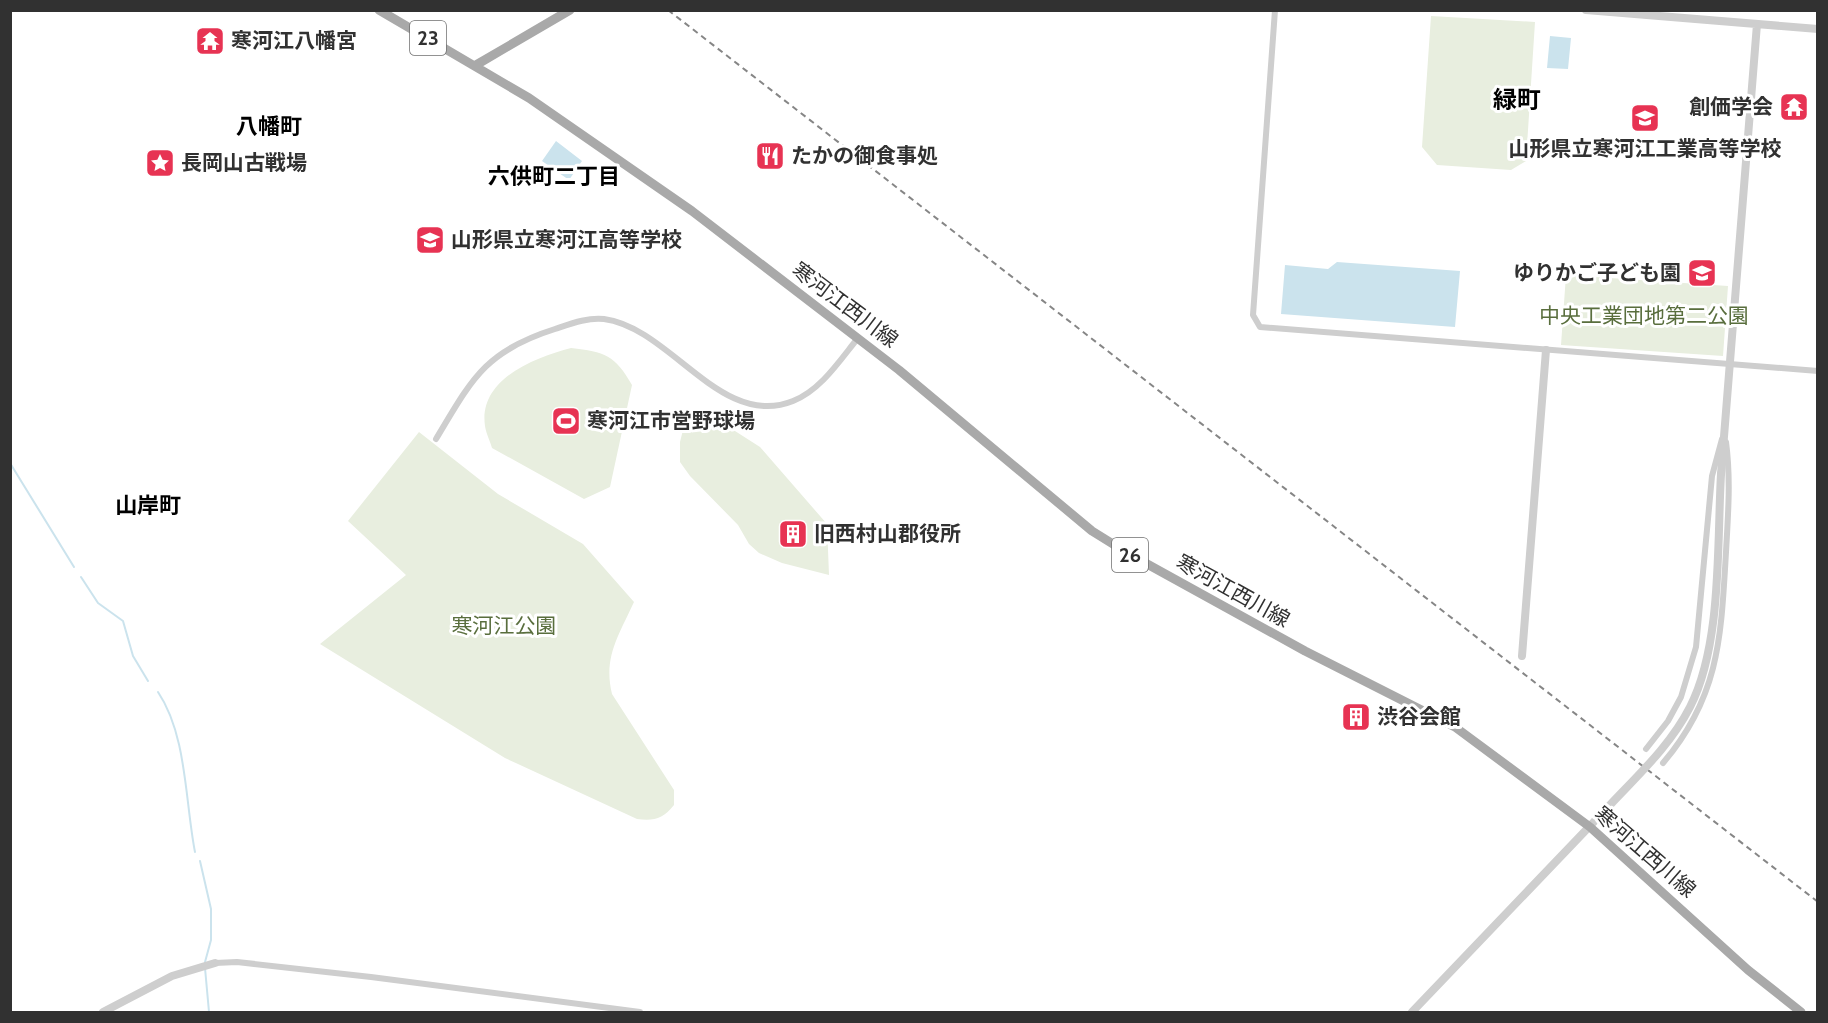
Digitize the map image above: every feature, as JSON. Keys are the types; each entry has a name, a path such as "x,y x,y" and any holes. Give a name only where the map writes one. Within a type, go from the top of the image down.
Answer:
{"main road":[{"name":"23","path":"379,10 476,65"},
{"path":"476,65 570,10"},
{"name":"寒河江西川線","path":"476,65 529,98 637,172 858,338 1092,531 1129,554 1305,651 1455,727 1590,827 1748,970 1801,1012"}],"street":[{"path":"1275,10 1253,315 1255,322 1267,330 1818,371"},
{"path":"1586,10 1818,29"},
{"path":"1412,1012 1660,752 1690,707 1701,679 1708,654 1713,615 1724,430 1756,24"},
{"path":"436,439 473,381 485,365 500,352 532,337 585,321 602,319 632,327 728,395 741,401 762,405 780,405 805,395 824,378 858,338"},
{"path":"1522,656 1546,350"},
{"path":"1646,749 1681,697 1696,647 1712,476 1724,430"},
{"path":"1664,763 1689,730 1719,652 1731,474 1724,430"},
{"path":"103,1012 172,976 197,967 237,962 640,1012"}],"green space":[{"path":"1431,16 1535,22 1526,161 1511,170 1437,165 1422,147"},
{"name":"中央工業団地第二公園","path":"1566,275 1728,286 1723,356 1561,345"},
{"path":"571,348 592,351 608,357 620,367 632,385 610,487 584,499 492,448 485,426 485,410 491,395 500,383 527,364"},
{"path":"697,419 713,427 735,431 760,447 827,524 829,575 782,563 759,553 749,544 738,525 690,476 680,462 680,442 684,426"},
{"name":"寒河江公園","path":"419,432 498,494 583,544 634,602 614,646 610,681 612,694 674,790 674,805 662,816 648,820 637,819 505,758 320,644 406,575 348,521"}],"water":[{"path":"1550,36 1571,38 1568,69 1547,68"},
{"path":"556,141 582,161 569,180 542,161"},
{"path":"1337,262 1460,271 1455,327 1281,314 1285,265 1328,269"}],"waterway":[{"path":"10,463 74,567"},
{"path":"81,577 98,603 123,621 133,656 148,681"},
{"path":"158,692 168,709 180,748 195,852"},
{"path":"200,861 211,909 211,940 205,962"},
{"path":"205,968 209,1012"}],"railway":[{"path":"668,10 1818,902"}],"place":[{"name":"寒河江八幡宮","path":"210,41"},
{"name":"創価学会","path":"1794,107"},
{"name":"山形県立寒河江工業高等学校","path":"1645,118"},
{"name":"たかの御食事処","path":"770,156"},
{"name":"長岡山古戦場","path":"160,163"},
{"name":"山形県立寒河江高等学校","path":"430,240"},
{"name":"ゆりかご子ども園","path":"1702,273"},
{"name":"寒河江市営野球場","path":"566,421"},
{"name":"旧西村山郡役所","path":"793,534"},
{"name":"渋谷会館","path":"1356,717"}],"district":[{"name":"緑町","path":"1517,100"},
{"name":"八幡町","path":"269,126"},
{"name":"六供町二丁目","path":"554,176"},
{"name":"山岸町","path":"148,505"}]}
